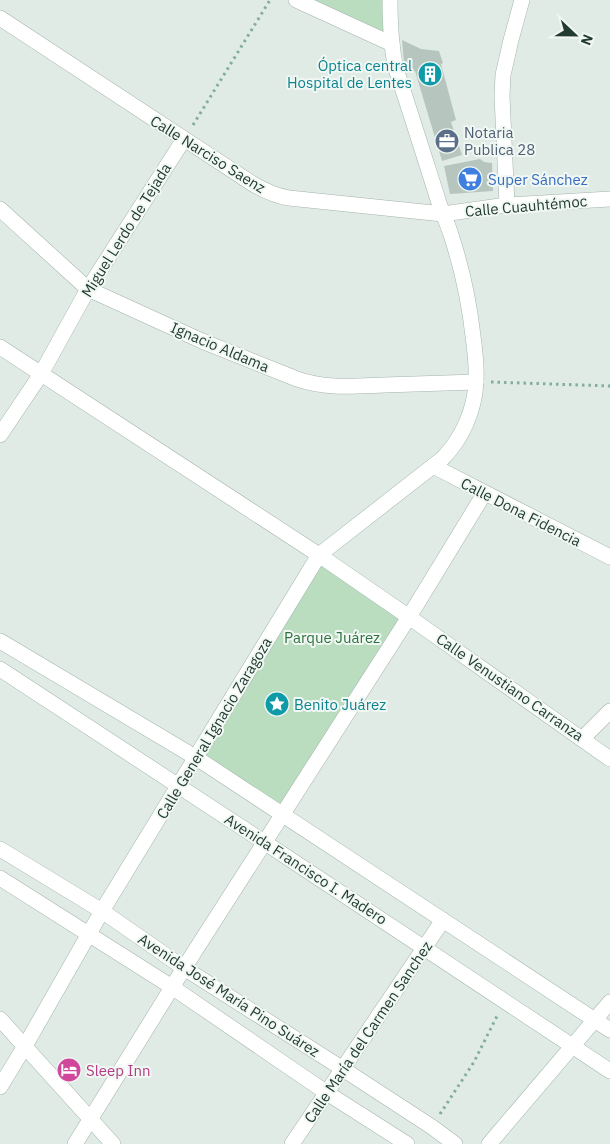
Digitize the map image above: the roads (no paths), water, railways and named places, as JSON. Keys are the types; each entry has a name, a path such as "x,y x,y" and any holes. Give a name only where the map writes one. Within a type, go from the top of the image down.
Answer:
{"street":[{"path":"296,0 392,44"},
{"name":"Calle General Ignacio Zaragoza","path":"0,1088 102,911 319,555 442,460 464,429 472,407 476,382 476,358 471,312 456,252 396,69 390,22 390,0"},
{"path":"507,205 502,96 503,75 510,40 522,0"},
{"name":"Calle Narciso Saenz","path":"0,18 267,192 289,198 443,214"},
{"name":"Miguel Lerdo de Tejada","path":"0,435 41,374 88,289 184,139"},
{"name":"Calle Cuauhtémoc","path":"443,214 507,205 610,199"},
{"name":"Ignacio Aldama","path":"0,210 88,289 210,344 310,384 349,386 476,382"},
{"path":"0,348 319,555"},
{"name":"Calle Dona Fidencia","path":"433,466 484,494 610,557"},
{"path":"75,1144 172,987 409,616 484,494"},
{"name":"Calle Venustiano Carranza","path":"319,555 409,616 610,759"},
{"path":"0,640 195,757 610,1030"},
{"name":"Avenida Francisco I. Madero","path":"0,669 610,1071"},
{"path":"582,739 610,711"},
{"name":"Avenida José María Pino Suárez","path":"0,849 102,911 184,968 343,1069 455,1144"},
{"name":"Avenida José María Pino Suárez","path":"0,878 172,987 407,1144"},
{"name":"Calle María del Carmen Sanchez","path":"292,1144 443,920"},
{"path":"489,1144 610,1002"},
{"path":"0,1018 112,1144"}],"place":[{"name":"Óptica central Hospital de Lentes","path":"430,74"},
{"name":"Notaria Publica 28","path":"447,141"},
{"name":"Super Sánchez","path":"470,179"},
{"name":"Benito Juárez","path":"277,704"},
{"name":"Sleep Inn","path":"69,1070"}],"park label":[{"name":"Parque Juárez","path":"332,637"}]}
